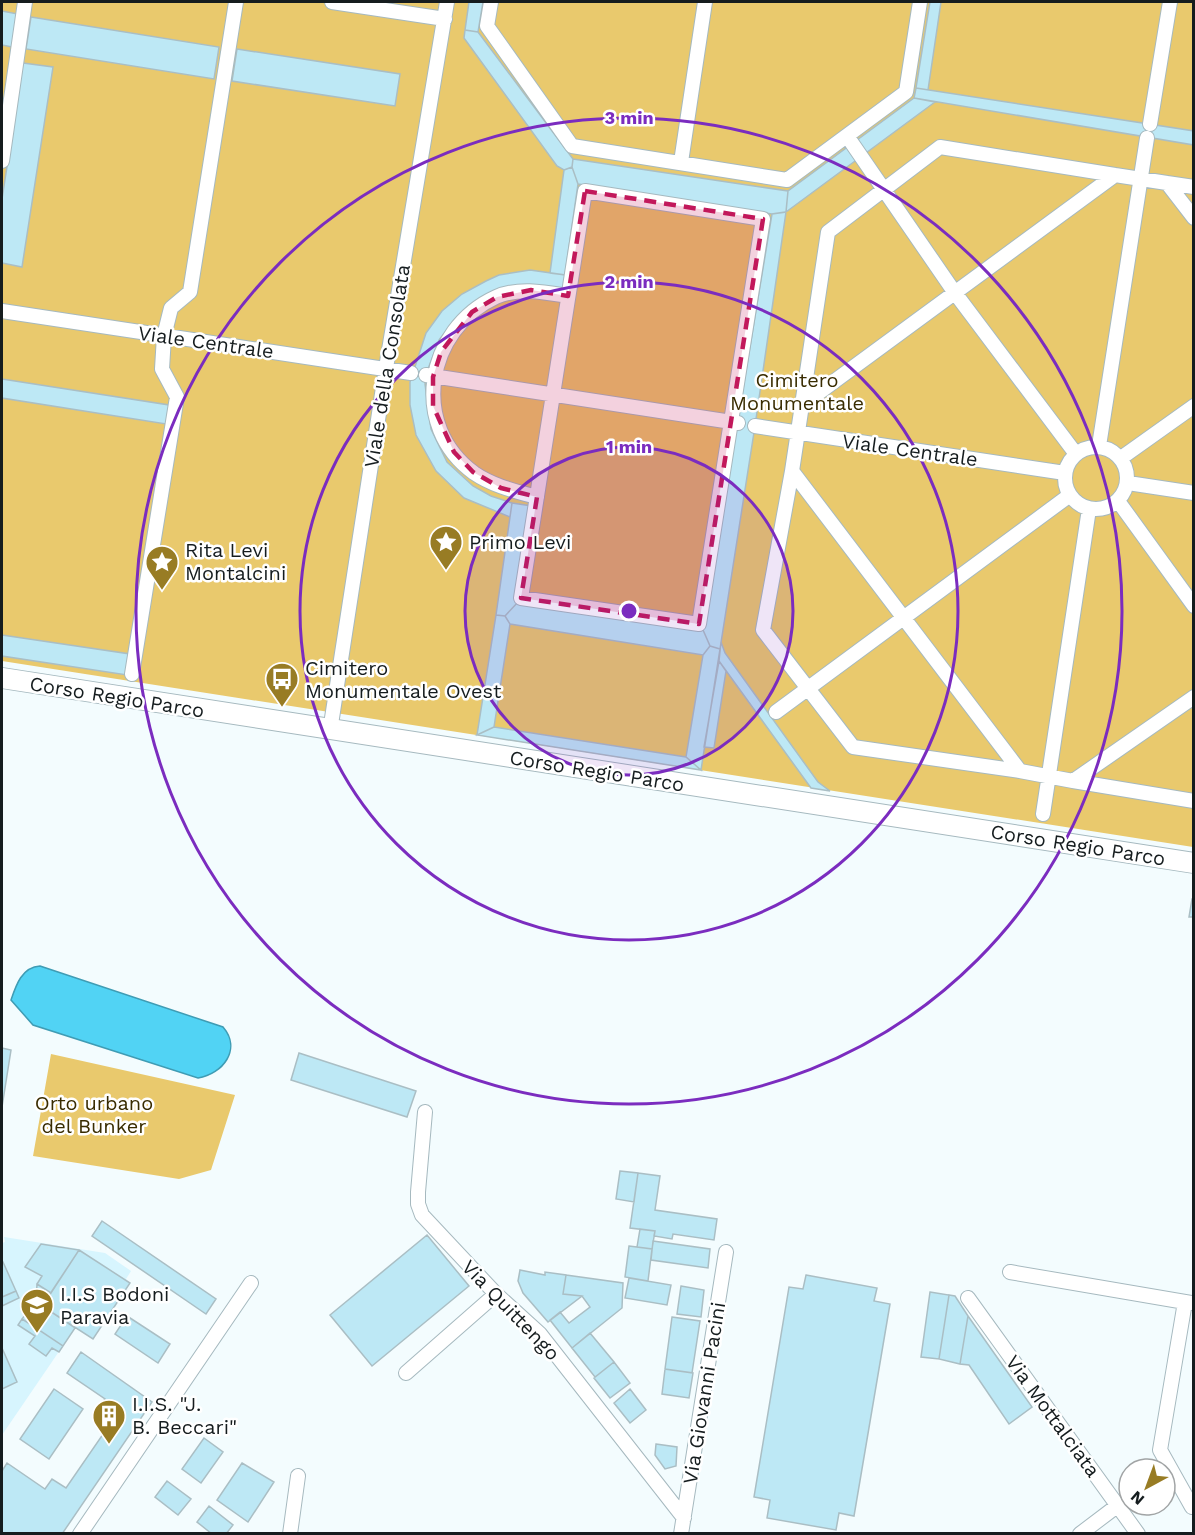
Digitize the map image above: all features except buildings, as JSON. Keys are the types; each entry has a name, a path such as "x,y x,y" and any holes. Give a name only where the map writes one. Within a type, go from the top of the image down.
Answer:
{"street":[{"path":"2,161 25,2"},
{"path":"132,674 177,397 162,369 164,336 171,308 190,292 236,2"},
{"path":"332,2 445,19"},
{"name":"Viale della Consolata","path":"330,731 386,368 447,2"},
{"path":"491,2 487,26 572,146 787,180 906,92 920,2"},
{"path":"681,162 705,2"},
{"path":"1099,447 1170,2"},
{"path":"847,136 883,192 955,293 1076,454"},
{"path":"1194,187 940,147 828,232 792,471 763,630 853,747 1020,771 1194,801"},
{"path":"802,405 1115,175"},
{"path":"1167,183 1194,218"},
{"path":"585,191 763,219 734,422 699,624 521,598 568,296 585,191"},
{"path":"537,497 501,488 473,472 454,453 441,430 433,406 429,376 453,331 472,312 497,297 531,290 568,296"},
{"name":"Viale Centrale","path":"2,311 411,373"},
{"path":"429,376 734,422"},
{"path":"1121,459 1194,406"},
{"name":"Viale Centrale","path":"755,426 1065,473"},
{"path":"1090,447 1099,447 1109,449 1121,459 1127,472 1128,483 1118,501 1100,509 1089,509 1070,495 1065,473 1076,454 1090,447"},
{"path":"792,471 1020,771"},
{"path":"1128,483 1194,493"},
{"path":"776,712 1070,495"},
{"path":"1118,501 1194,606"},
{"path":"1043,814 1089,509"},
{"name":"Corso Regio Parco","path":"2,678 330,731 1194,863"},
{"path":"1073,781 1194,697"},
{"name":"Via Quittengo","path":"425,1112 418,1191 418,1204 422,1215 496,1294 540,1334 684,1518"},
{"name":"Via Giovanni Pacini","path":"681,1533 726,1252"},
{"path":"1010,1272 1189,1303 1160,1450 1192,1507"},
{"path":"80,1533 251,1283"},
{"path":"406,1373 496,1294"},
{"name":"Via Mottalciata","path":"968,1298 1117,1506"},
{"path":"290,1533 298,1476"},
{"path":"1080,1533 1117,1506"},
{"name":"Via Mottalciata","path":"1126,1517 1138,1533"}],"highlighted area":[{"path":"585,191 763,219 699,624 521,598 537,497 501,488 473,472 454,452 433,406 433,377 441,352 472,312 497,297 531,290 568,296"}],"shaded area":[{"name":"I.I.S Bodoni Paravia","path":"4,1237 105,1253 131,1271 126,1279 130,1283 93,1339 75,1328 2,1435 2,1243 5,1242"}],"green space":[{"name":"Cimitero Monumentale","path":"2,2 1193,2 1193,847 2,661"},
{"name":"Orto urbano del Bunker","path":"51,1054 235,1095 211,1170 179,1179 33,1156"}],"water":[{"path":"40,966 223,1027 231,1044 227,1059 215,1071 198,1078 33,1025 11,1000 24,973"}],"place":[{"name":"Primo Levi","path":"446,571"},
{"name":"Rita Levi Montalcini","path":"162,591"},
{"name":"Cimitero Monumentale Ovest","path":"282,708"},
{"name":"I.I.S Bodoni Paravia","path":"37,1334"},
{"name":"I.I.S. \"J. B. Beccari\"","path":"109,1445"}]}
